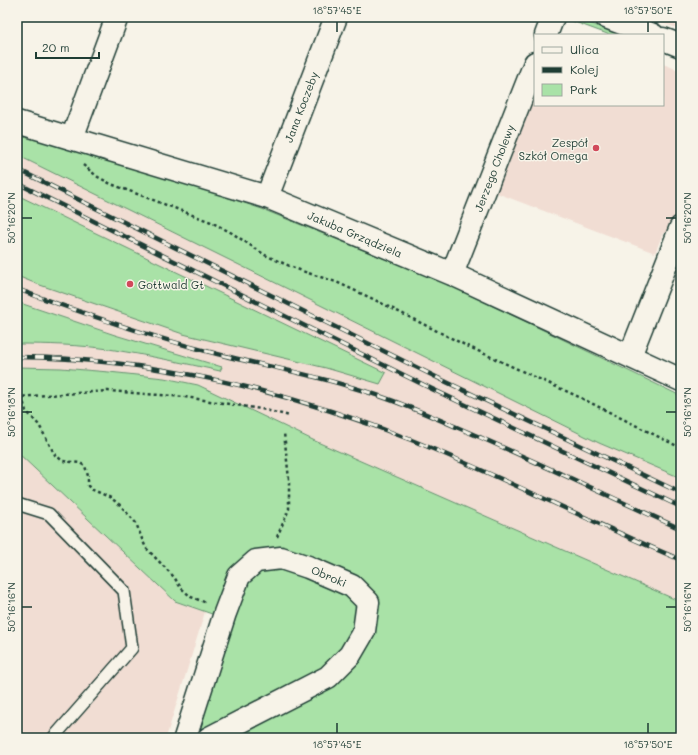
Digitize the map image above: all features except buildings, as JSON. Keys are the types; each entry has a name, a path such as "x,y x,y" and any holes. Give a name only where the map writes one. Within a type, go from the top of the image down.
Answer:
{"street":[{"path":"72,138 117,17"},
{"name":"Jana Koczeby","path":"267,197 336,17"},
{"path":"546,34 553,17"},
{"path":"606,17 650,34"},
{"path":"664,39 681,46"},
{"name":"Jerzego Cholewy","path":"452,274 534,66"},
{"name":"Jakuba Grządziela","path":"17,122 267,197 452,274 681,380"},
{"path":"630,356 681,227"},
{"name":"Obroki","path":"185,738 227,608 239,576 256,561 281,558 308,567 352,586 368,602 364,632 350,655 328,677 209,738"}],"lane":[{"path":"17,504 49,514 124,591 132,648 53,738"}],"path":[{"path":"72,138 70,145 71,153 78,161 98,177 111,184 211,222 284,264 336,282 371,298 465,346 581,398 681,448"},
{"path":"17,397 108,391 185,397 261,409 290,416"},
{"path":"22,396 26,411 39,425 55,455 63,461 80,463 85,466 88,476 88,486 91,489 111,498 120,505 136,523 146,548 174,577 181,588 191,597 227,608"},
{"path":"268,560 289,509 290,479 284,432"}],"shaded area":[{"path":"643,17 681,17 681,29 655,21"},
{"name":"Zespół Szkół Omega","path":"664,64 681,71 681,205 670,233 663,233 655,253 494,192 534,91 534,106 664,106"},
{"path":"17,155 599,443 681,478 681,602 315,441 198,385 164,378 109,372 61,368 17,367 17,344 61,345 108,349 220,371 221,367 115,335 17,302"},
{"path":"17,452 175,601 205,612 166,738 17,738"}],"green space":[{"path":"573,17 619,34 607,34 564,18"},
{"path":"17,129 77,147 262,209 447,284 681,396 681,478 599,443 17,155"},
{"path":"17,195 386,373 380,384 326,368 183,334 17,276"},
{"path":"17,302 115,335 222,367 220,371 151,356 109,349 63,345 17,344"},
{"path":"17,367 61,368 109,372 164,378 198,385 315,441 681,602 681,738 192,738 229,620 175,601 17,452"}],"tram line":[{"path":"665,17 681,22"}],"railway":[{"path":"17,169 438,378 681,493"},
{"path":"17,183 432,389 681,507"},
{"path":"17,289 134,330 224,356 297,372 385,398 484,439 681,529"},
{"path":"17,357 68,359 169,371 269,393 318,407 367,423 448,455 681,560"}],"place":[{"name":"Zespół Szkół Omega","path":"596,148"},
{"name":"Gottwald Gt","path":"130,284"}]}
